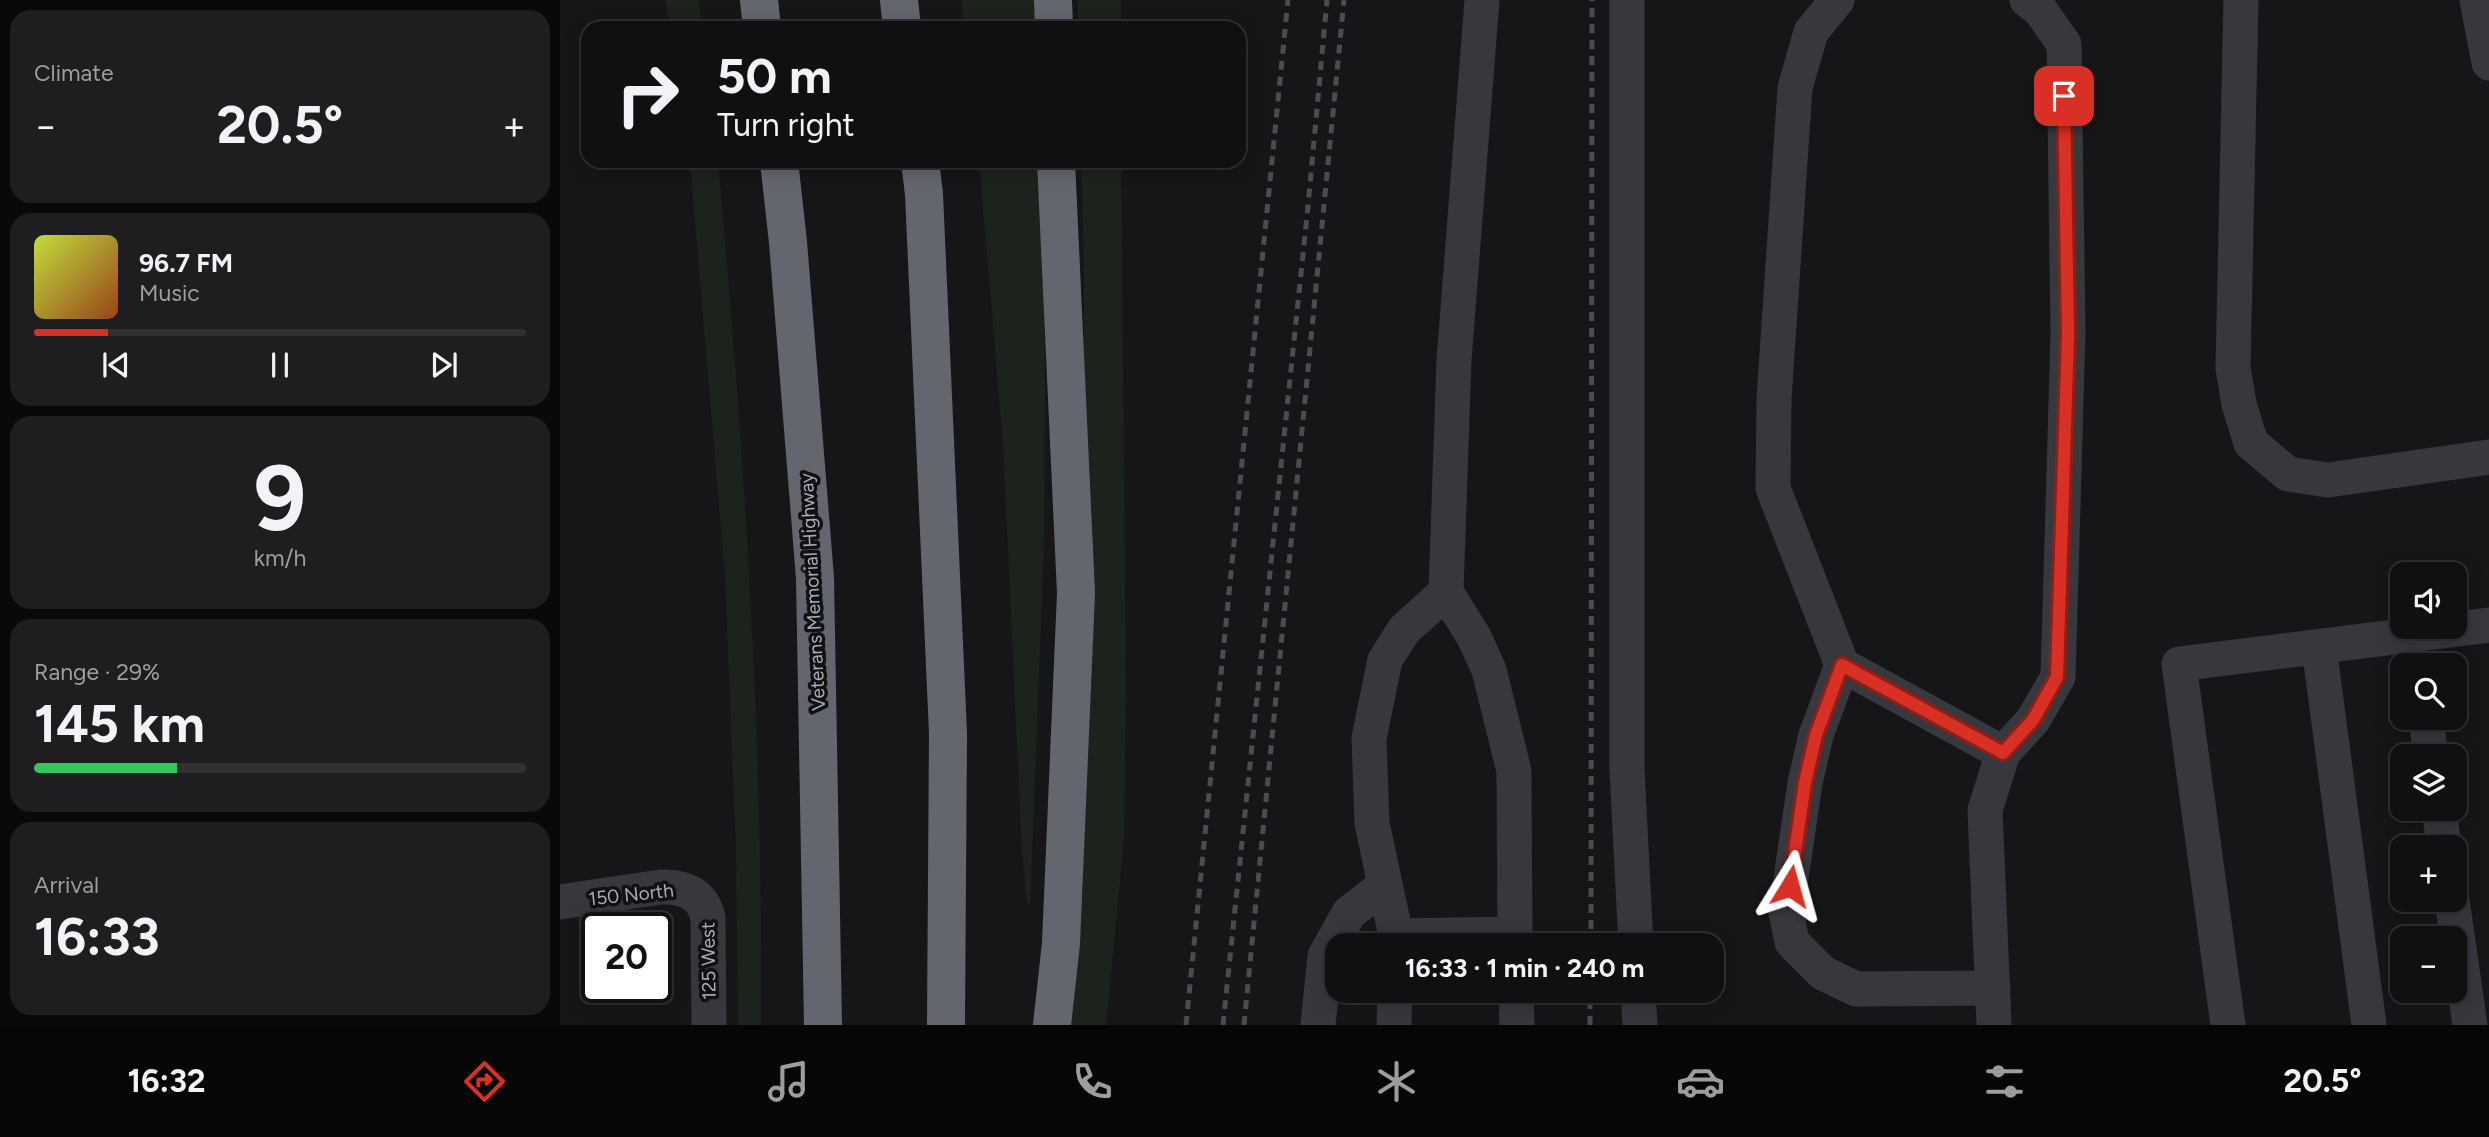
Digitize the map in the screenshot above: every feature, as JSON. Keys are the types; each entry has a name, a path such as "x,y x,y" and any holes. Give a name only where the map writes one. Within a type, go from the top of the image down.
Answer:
{"highway":[{"path":"759,0 761,21"},
{"path":"899,0 901,21"},
{"path":"1053,0 1054,21"},
{"name":"Veterans Memorial Highway","path":"780,168 815,578 823,1025"},
{"path":"921,168 948,733 946,1025"},
{"path":"1052,1025 1061,943 1076,593 1056,168"}],"street":[{"path":"1482,0 1454,360 1446,592 1475,637 1489,670 1514,771 1515,933"},
{"path":"1627,0 1627,769 1635,933"},
{"path":"1837,0 1811,32 1795,88 1773,399 1773,488 1842,665 2003,753"},
{"path":"1994,1025 1985,810 2003,753 2033,720 2057,677 2058,664 2068,334 2064,44 2040,10 2027,0"},
{"path":"2241,0 2234,368 2239,404 2251,443 2288,474 2328,480 2489,457"},
{"path":"2477,0 2489,63"},
{"path":"1395,933 1372,823 1369,738 1385,660 1404,630 1446,592"},
{"path":"2228,1025 2179,664 2319,647 2416,650 2489,625"},
{"path":"2319,647 2369,1025"},
{"path":"1842,665 1816,735 1805,783 1786,912 1792,942 1823,973 1856,989 1993,988"},
{"path":"1318,1025 1325,956 1349,913 1385,885"},
{"name":"150 North","path":"560,902 661,887 686,890 699,898"},
{"name":"125 West","path":"699,898 708,918 709,1025"},
{"path":"2454,912 2470,1025"},
{"path":"1394,1025 1395,1003"},
{"path":"1516,1003 1517,1025"},
{"path":"1639,1003 1640,1025"}],"shaded area":[{"path":"666,0 699,0 701,21 669,21"},
{"path":"961,0 1039,0 1040,21 963,21"},
{"path":"1078,0 1121,0 1121,21 1078,21"},
{"path":"691,168 719,168 727,269 744,484 755,700 761,1025 738,1025 736,848 725,575"},
{"path":"980,168 1042,168 1044,541 1030,906 1027,903 1022,851 1003,443"},
{"path":"1081,168 1121,168 1126,686 1124,840 1106,1025 1063,1025 1084,458"}],"railway":[{"path":"1186,1025 1288,0"},
{"path":"1223,1025 1327,0"},
{"path":"1244,1025 1344,0"},
{"path":"1591,933 1592,0"},
{"path":"1590,1003 1590,1025"}],"route":[{"path":"1790,886 1805,783 1816,735 1842,665 2003,753 2033,720 2057,677 2068,334 2064,96"}]}
